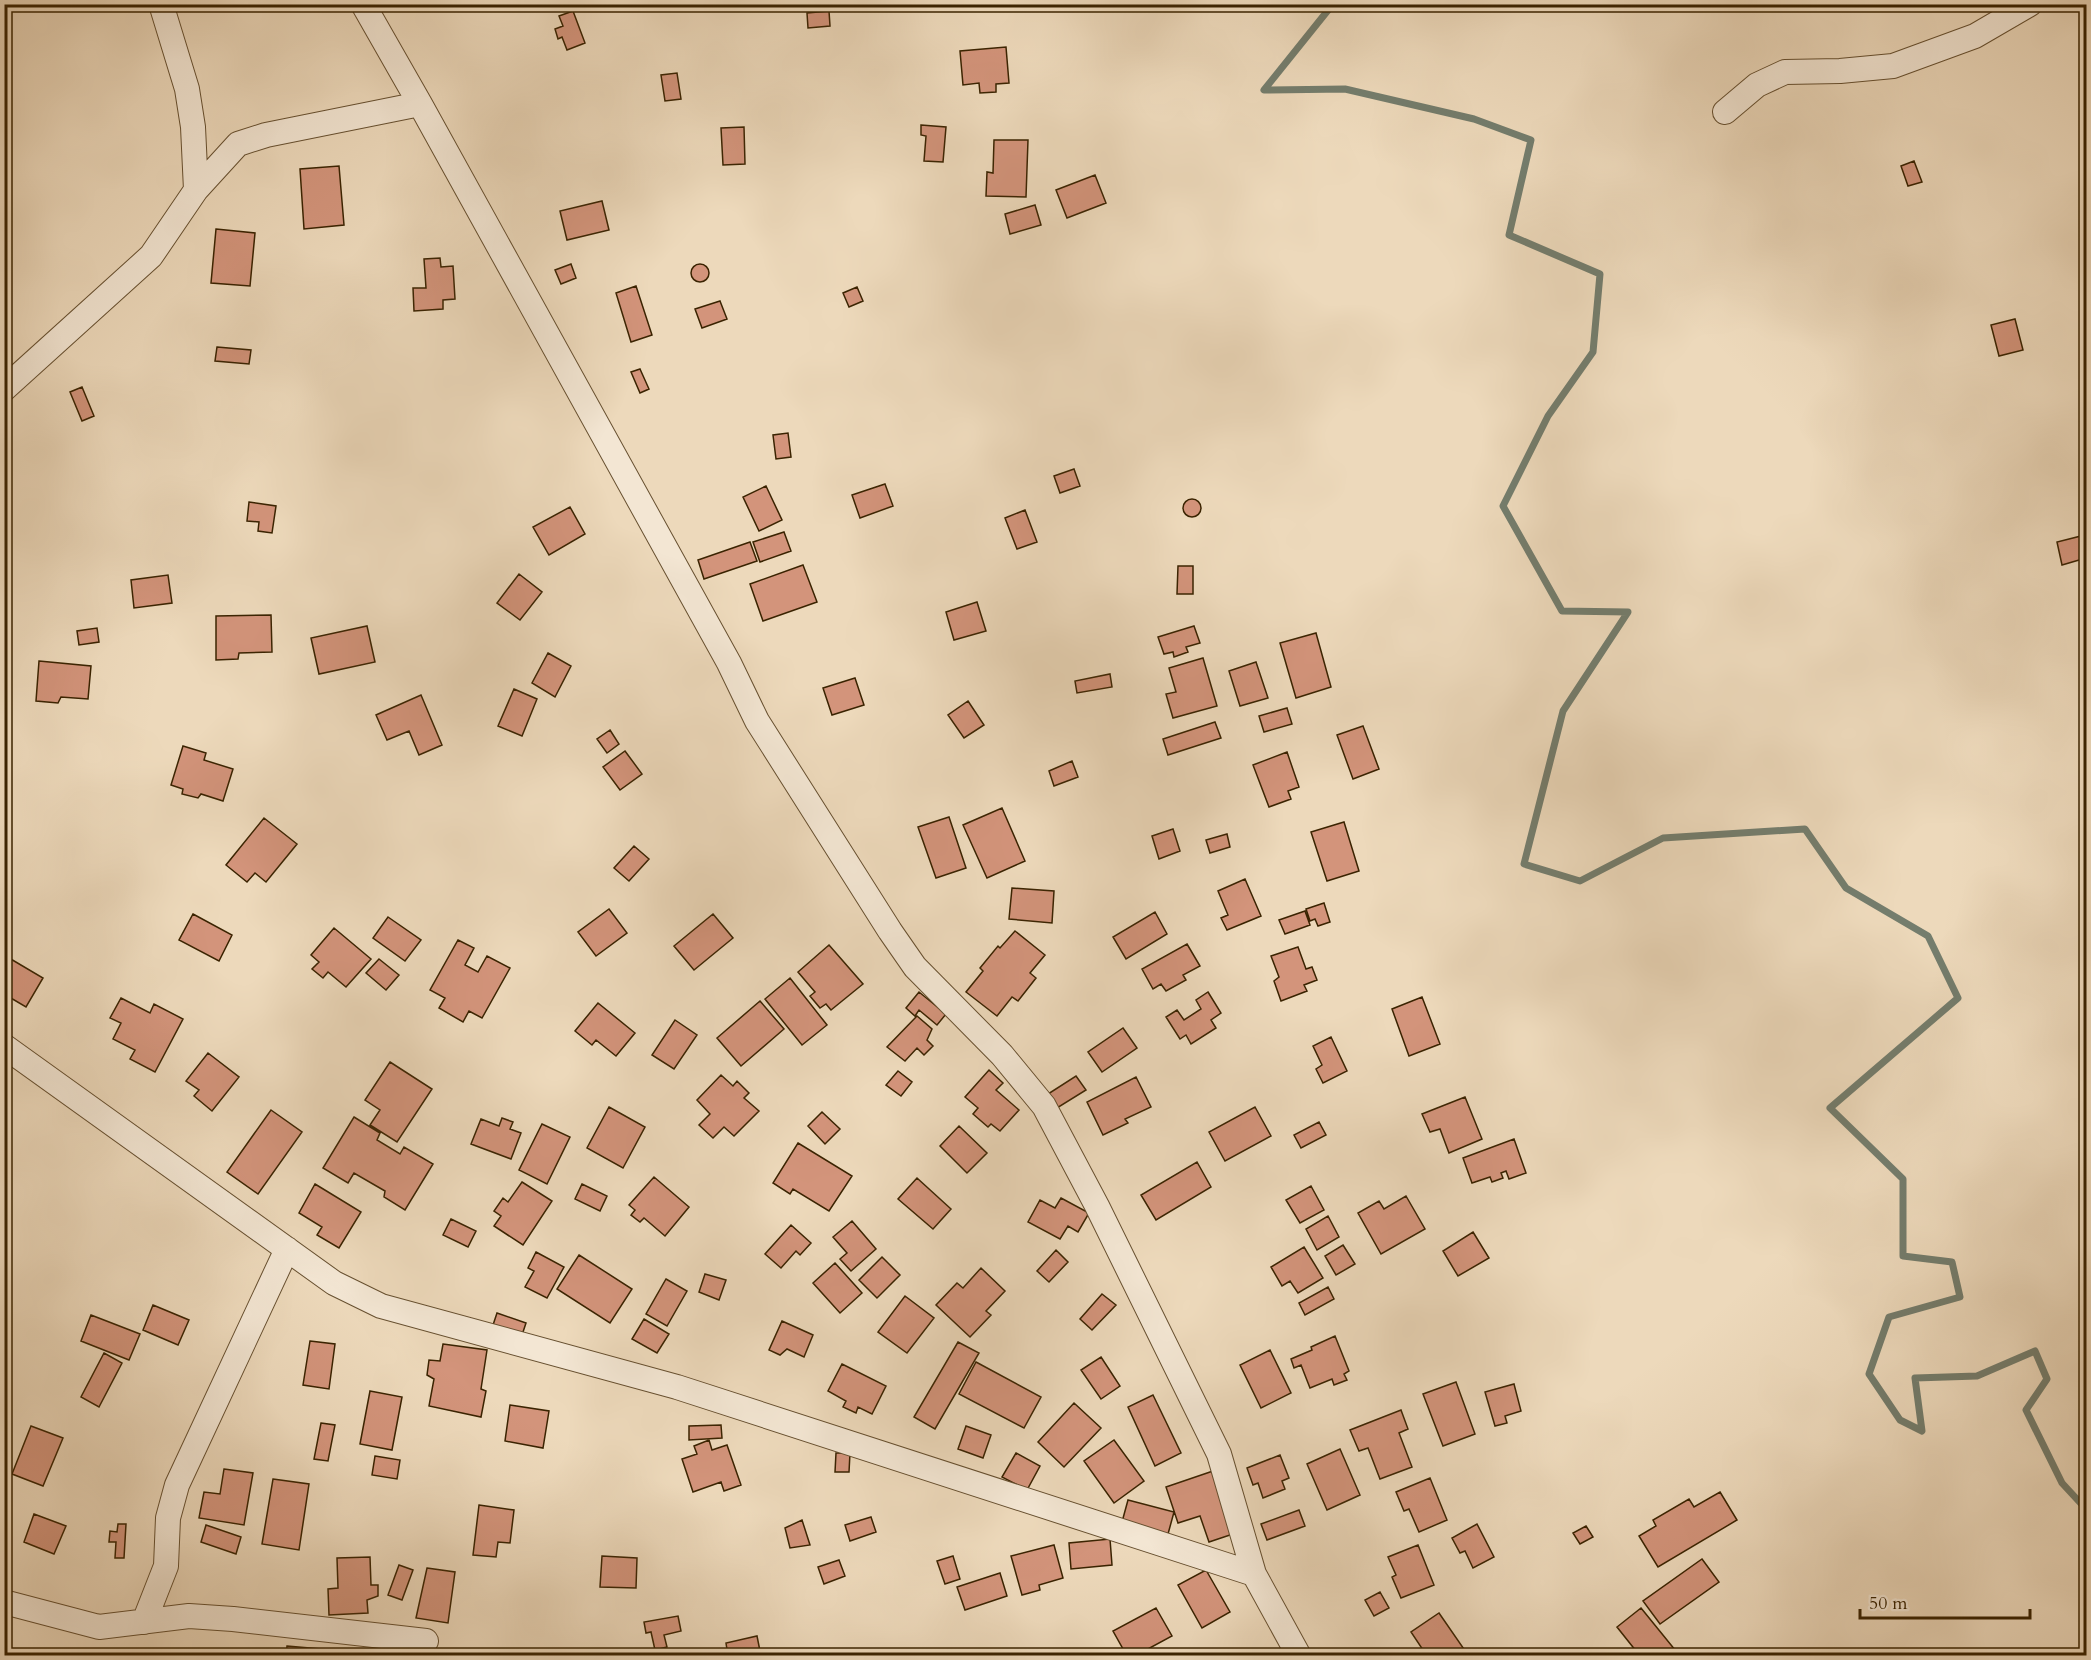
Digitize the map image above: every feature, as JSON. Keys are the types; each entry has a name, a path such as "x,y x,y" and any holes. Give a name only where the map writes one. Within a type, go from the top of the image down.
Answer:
{"street":[{"path":"161,4 187,89 193,127 196,190"},
{"path":"363,4 729,663 757,721 915,967 1002,1055 1044,1106 1097,1206 1219,1455 1254,1575 1299,1656"},
{"path":"1725,112 1757,85 1785,72 1840,71 1893,66 1975,36 2030,4"},
{"path":"4,389 151,256 196,190 238,144 266,135 420,104"},
{"path":"4,1046 334,1283 381,1306 677,1387 1254,1575"},
{"path":"144,1622 166,1566 168,1518 177,1485 287,1249"},
{"path":"4,1602 99,1627 189,1616 426,1641"}],"building":[{"path":"467,4 500,4 501,6 481,11 479,7 469,10"},
{"path":"573,11 585,43 567,50 562,37 558,39 555,29 563,26 559,16"},
{"path":"829,11 830,26 808,28 807,13"},
{"path":"1006,47 1009,83 996,84 996,92 980,93 979,83 963,85 960,51"},
{"path":"677,73 681,99 665,101 661,75"},
{"path":"921,125 946,127 943,162 924,161 926,136 921,135"},
{"path":"744,127 745,164 723,165 721,128"},
{"path":"994,140 1028,140 1026,197 986,196 987,172 993,173"},
{"path":"1914,161 1922,182 1908,186 1901,166"},
{"path":"339,166 344,225 304,229 300,169"},
{"path":"1095,175 1106,203 1067,218 1056,190"},
{"path":"602,201 609,230 567,240 560,211"},
{"path":"1035,205 1041,225 1010,234 1005,214"},
{"path":"216,229 255,233 250,286 211,283"},
{"path":"440,258 441,267 453,266 455,299 443,300 443,309 414,311 413,288 426,288 424,259"},
{"path":"571,264 576,278 561,284 555,270"},
{"path":"700,264 706,267 709,273 706,279 700,282 694,279 691,273 694,267"},
{"path":"636,286 652,335 631,342 616,293"},
{"path":"857,287 863,301 849,307 843,293"},
{"path":"720,301 727,319 702,328 695,309"},
{"path":"2015,319 2023,350 1999,356 1991,325"},
{"path":"217,347 251,350 249,364 215,361"},
{"path":"640,369 649,389 640,393 631,372"},
{"path":"82,387 94,416 82,421 70,392"},
{"path":"788,433 791,457 776,459 773,435"},
{"path":"1074,469 1080,486 1060,493 1054,476"},
{"path":"885,484 893,506 860,518 852,495"},
{"path":"766,486 782,520 759,531 743,497"},
{"path":"1192,499 1198,502 1201,508 1198,514 1192,517 1186,514 1183,508 1186,502"},
{"path":"249,502 276,506 272,533 258,531 259,522 247,521"},
{"path":"570,507 585,534 549,555 533,527"},
{"path":"1025,510 1037,542 1017,549 1005,518"},
{"path":"784,532 791,551 760,562 753,542"},
{"path":"2081,536 2086,558 2062,565 2057,542"},
{"path":"750,542 757,561 704,579 698,560"},
{"path":"803,565 817,602 763,621 750,584"},
{"path":"1178,566 1193,566 1193,594 1177,594"},
{"path":"519,574 542,592 520,620 497,603"},
{"path":"168,575 172,603 134,608 131,580"},
{"path":"977,602 986,631 954,640 946,612"},
{"path":"271,615 272,652 239,653 238,659 216,660 216,616"},
{"path":"367,626 375,662 319,674 311,638"},
{"path":"1194,626 1200,643 1186,647 1188,652 1174,657 1173,652 1164,654 1158,637"},
{"path":"97,628 99,642 79,645 77,631"},
{"path":"1316,633 1331,687 1296,698 1280,643"},
{"path":"548,653 571,666 555,697 532,683"},
{"path":"1203,658 1217,706 1173,718 1166,694 1176,692 1169,668"},
{"path":"39,661 91,666 88,699 61,697 58,703 36,701"},
{"path":"1256,662 1268,698 1240,706 1229,671"},
{"path":"1110,674 1112,687 1077,693 1075,681"},
{"path":"855,678 864,705 832,715 823,688"},
{"path":"514,689 537,699 522,736 498,726"},
{"path":"421,695 442,745 419,755 409,731 387,740 376,715"},
{"path":"968,701 984,725 964,738 948,715"},
{"path":"1287,708 1292,724 1264,732 1259,716"},
{"path":"1215,722 1221,738 1168,755 1163,739"},
{"path":"1363,726 1379,769 1353,779 1337,735"},
{"path":"610,730 619,744 607,753 597,739"},
{"path":"183,746 206,753 204,760 233,769 223,801 201,794 198,798 182,794 183,789 171,785"},
{"path":"625,751 642,774 620,790 603,767"},
{"path":"1287,752 1299,787 1288,791 1291,799 1269,807 1253,765"},
{"path":"1072,761 1078,777 1054,786 1049,771"},
{"path":"1002,808 1025,861 987,878 963,825"},
{"path":"949,817 966,868 936,878 918,827"},
{"path":"264,818 297,844 266,882 255,873 247,882 226,865"},
{"path":"1344,822 1359,871 1327,881 1311,832"},
{"path":"1173,829 1180,851 1159,859 1152,836"},
{"path":"1227,834 1230,847 1210,853 1206,840"},
{"path":"634,846 649,859 629,881 614,868"},
{"path":"1245,879 1261,916 1227,930 1221,918 1228,915 1218,891"},
{"path":"1012,888 1054,891 1052,923 1009,919"},
{"path":"1324,903 1330,922 1318,926 1315,919 1310,921 1306,909"},
{"path":"609,909 627,933 596,956 578,932"},
{"path":"1305,911 1310,925 1285,934 1279,920"},
{"path":"1155,912 1167,934 1126,959 1113,937"},
{"path":"193,914 232,935 219,961 179,940"},
{"path":"713,914 733,938 694,970 674,946"},
{"path":"388,917 421,940 405,961 373,938"},
{"path":"334,928 371,959 346,987 328,972 323,978 312,969 319,962 311,955"},
{"path":"1015,931 1045,955 1030,973 1036,978 1018,1001 1012,997 997,1016 966,992 983,971 980,968 998,946 1000,948"},
{"path":"458,940 474,948 465,965 478,972 487,956 510,968 482,1018 469,1011 463,1022 439,1008 445,998 430,990"},
{"path":"1187,944 1200,966 1183,975 1186,980 1166,991 1161,984 1153,989 1142,969"},
{"path":"829,945 863,984 831,1010 826,1004 820,1008 810,996 815,992 798,972"},
{"path":"1298,947 1306,969 1312,967 1317,980 1304,985 1307,991 1281,1001 1274,981 1279,977 1271,956"},
{"path":"4,955 43,978 26,1007 4,994"},
{"path":"379,959 399,975 386,990 366,973"},
{"path":"790,978 827,1025 802,1045 765,999"},
{"path":"919,992 946,1014 937,1025 919,1010 915,1016 906,1008"},
{"path":"1208,992 1221,1013 1211,1020 1216,1028 1191,1044 1186,1035 1180,1039 1166,1017 1177,1010 1184,1020 1201,1009 1196,1000"},
{"path":"1422,997 1440,1044 1409,1056 1392,1009"},
{"path":"121,998 150,1013 154,1004 183,1019 155,1072 130,1059 135,1050 113,1039 121,1023 110,1018"},
{"path":"760,1001 784,1029 741,1066 717,1038"},
{"path":"598,1003 635,1033 616,1056 596,1040 592,1045 575,1031"},
{"path":"917,1016 932,1029 927,1040 933,1046 924,1055 917,1048 905,1061 887,1047"},
{"path":"675,1020 697,1035 674,1069 652,1055"},
{"path":"1123,1028 1137,1048 1102,1072 1088,1052"},
{"path":"1331,1037 1347,1071 1323,1083 1316,1069 1322,1065 1313,1046"},
{"path":"208,1053 239,1077 212,1111 194,1096 199,1090 186,1081"},
{"path":"390,1062 432,1089 397,1142 370,1125 380,1110 365,1100"},
{"path":"989,1070 1003,1083 996,1090 1019,1110 1000,1131 991,1124 988,1127 973,1114 978,1108 965,1097"},
{"path":"898,1071 912,1082 901,1096 886,1085"},
{"path":"721,1075 733,1086 737,1081 749,1093 744,1098 759,1111 734,1136 724,1127 713,1138 699,1125 710,1114 697,1100"},
{"path":"1076,1076 1086,1090 1057,1108 1048,1094"},
{"path":"1136,1077 1151,1107 1125,1119 1128,1123 1103,1135 1087,1102"},
{"path":"1465,1097 1482,1139 1449,1153 1440,1129 1430,1132 1422,1114"},
{"path":"609,1107 645,1127 623,1168 587,1148"},
{"path":"1255,1107 1271,1136 1225,1161 1209,1132"},
{"path":"271,1110 302,1132 258,1194 227,1172"},
{"path":"822,1112 840,1129 825,1144 808,1126"},
{"path":"354,1117 380,1133 377,1140 400,1154 404,1147 433,1164 405,1210 384,1197 385,1191 354,1173 348,1183 323,1168"},
{"path":"502,1118 513,1122 510,1129 521,1133 511,1159 471,1144 481,1119 499,1126"},
{"path":"1319,1122 1326,1135 1301,1148 1294,1135"},
{"path":"542,1124 570,1137 547,1184 519,1170"},
{"path":"959,1126 987,1153 967,1173 940,1146"},
{"path":"1514,1139 1526,1173 1509,1179 1506,1171 1501,1173 1503,1178 1492,1182 1490,1177 1472,1183 1463,1158"},
{"path":"798,1143 852,1176 829,1211 793,1189 790,1194 773,1183"},
{"path":"1197,1162 1211,1187 1156,1220 1141,1195"},
{"path":"654,1177 689,1207 665,1236 644,1218 640,1222 631,1215 635,1210 629,1205"},
{"path":"917,1178 951,1209 933,1229 898,1199"},
{"path":"522,1182 552,1201 523,1245 494,1226 501,1216 494,1211 503,1198 508,1202"},
{"path":"315,1184 361,1212 339,1248 317,1235 322,1227 299,1213"},
{"path":"582,1184 607,1196 600,1211 575,1199"},
{"path":"1311,1186 1324,1210 1300,1223 1286,1200"},
{"path":"1406,1196 1425,1229 1381,1254 1358,1213 1379,1201 1384,1209"},
{"path":"1061,1198 1089,1213 1078,1232 1068,1226 1060,1239 1028,1222 1040,1200 1055,1208"},
{"path":"1328,1216 1339,1237 1317,1250 1306,1229"},
{"path":"451,1219 476,1231 468,1247 443,1235"},
{"path":"852,1221 876,1249 851,1271 840,1259 847,1253 833,1237"},
{"path":"791,1225 811,1243 800,1255 796,1251 781,1268 765,1254"},
{"path":"1473,1232 1489,1258 1458,1276 1443,1251"},
{"path":"1343,1245 1355,1264 1336,1275 1325,1256"},
{"path":"1304,1247 1323,1278 1298,1293 1290,1281 1282,1286 1271,1267"},
{"path":"1056,1250 1068,1262 1049,1282 1037,1271"},
{"path":"536,1252 564,1267 547,1298 525,1287 534,1271 528,1268"},
{"path":"579,1255 632,1289 610,1323 557,1289"},
{"path":"882,1257 900,1275 877,1298 859,1280"},
{"path":"835,1263 862,1293 840,1313 813,1283"},
{"path":"981,1268 1005,1291 986,1311 991,1315 970,1337 936,1305 957,1283 963,1288"},
{"path":"705,1274 726,1280 719,1300 699,1292"},
{"path":"666,1279 687,1291 667,1326 646,1314"},
{"path":"1328,1287 1334,1299 1305,1315 1299,1303"},
{"path":"1102,1294 1116,1305 1092,1330 1080,1319"},
{"path":"905,1296 934,1318 907,1353 878,1332"},
{"path":"153,1305 189,1320 178,1345 143,1330"},
{"path":"497,1313 526,1323 521,1338 492,1328"},
{"path":"91,1315 140,1334 129,1360 81,1341"},
{"path":"644,1319 669,1334 657,1353 632,1339"},
{"path":"782,1321 813,1335 804,1357 787,1349 780,1355 769,1350"},
{"path":"1335,1336 1349,1371 1344,1374 1347,1380 1334,1385 1332,1379 1310,1388 1301,1365 1294,1368 1291,1359"},
{"path":"310,1341 335,1344 329,1389 303,1385"},
{"path":"958,1342 979,1353 935,1429 914,1417"},
{"path":"443,1344 487,1350 481,1389 486,1391 481,1417 429,1406 434,1379 427,1375 429,1360 440,1361"},
{"path":"1270,1350 1291,1393 1261,1408 1240,1365"},
{"path":"104,1353 122,1363 99,1407 81,1397"},
{"path":"1101,1357 1120,1386 1101,1399 1081,1370"},
{"path":"976,1362 1041,1397 1024,1428 959,1394"},
{"path":"842,1364 886,1386 872,1414 858,1407 856,1413 843,1407 846,1401 828,1391"},
{"path":"1456,1382 1475,1434 1443,1446 1423,1394"},
{"path":"1514,1384 1521,1411 1505,1416 1507,1423 1495,1426 1485,1392"},
{"path":"370,1391 402,1397 392,1450 360,1444"},
{"path":"1153,1395 1181,1453 1155,1466 1128,1407"},
{"path":"1074,1403 1101,1428 1064,1467 1038,1442"},
{"path":"510,1405 549,1411 543,1448 505,1441"},
{"path":"1401,1410 1408,1429 1399,1433 1412,1467 1380,1479 1368,1448 1359,1451 1350,1430"},
{"path":"321,1423 335,1425 328,1461 314,1459"},
{"path":"721,1425 722,1438 689,1440 689,1426"},
{"path":"31,1426 63,1438 43,1486 12,1474"},
{"path":"966,1426 991,1435 983,1458 958,1449"},
{"path":"709,1440 712,1450 727,1445 741,1485 724,1491 721,1482 693,1492 682,1459 697,1454 694,1446"},
{"path":"1114,1440 1144,1481 1114,1503 1084,1461"},
{"path":"1340,1449 1360,1495 1327,1510 1307,1464"},
{"path":"836,1453 850,1453 849,1472 835,1472"},
{"path":"1016,1453 1040,1466 1027,1490 1002,1477"},
{"path":"1280,1455 1289,1478 1282,1481 1285,1489 1263,1498 1258,1483 1253,1485 1247,1468"},
{"path":"375,1456 400,1460 397,1479 372,1475"},
{"path":"224,1469 253,1473 244,1525 199,1518 204,1492 220,1494"},
{"path":"1213,1471 1233,1534 1209,1542 1200,1516 1178,1523 1166,1487"},
{"path":"1430,1478 1447,1520 1419,1532 1409,1509 1404,1511 1396,1492"},
{"path":"273,1479 309,1484 299,1550 262,1544"},
{"path":"1720,1492 1737,1520 1658,1567 1639,1536 1656,1526 1653,1520 1689,1499 1694,1507"},
{"path":"1128,1500 1174,1512 1168,1534 1122,1522"},
{"path":"479,1505 514,1510 510,1543 498,1542 496,1557 473,1555"},
{"path":"1299,1510 1305,1526 1267,1540 1261,1524"},
{"path":"34,1514 66,1526 54,1554 24,1542"},
{"path":"871,1517 876,1532 850,1541 845,1525"},
{"path":"802,1520 810,1545 790,1548 785,1528"},
{"path":"118,1524 126,1524 124,1558 115,1558 116,1542 109,1542 110,1531 117,1532"},
{"path":"1477,1524 1494,1557 1473,1568 1465,1551 1460,1553 1452,1538"},
{"path":"206,1525 241,1537 236,1554 201,1542"},
{"path":"1586,1526 1593,1537 1580,1544 1573,1533"},
{"path":"1110,1539 1112,1565 1071,1569 1069,1543"},
{"path":"1054,1545 1063,1578 1039,1585 1040,1590 1022,1595 1011,1556"},
{"path":"1418,1545 1434,1585 1401,1598 1392,1577 1396,1575 1388,1557"},
{"path":"602,1556 637,1558 636,1588 600,1587"},
{"path":"953,1556 960,1579 945,1584 937,1561"},
{"path":"370,1557 371,1585 378,1585 378,1596 367,1600 368,1613 329,1615 328,1589 338,1588 337,1558"},
{"path":"1702,1559 1719,1582 1660,1624 1643,1601"},
{"path":"839,1560 845,1576 824,1584 818,1567"},
{"path":"399,1565 413,1570 402,1600 388,1595"},
{"path":"427,1568 455,1572 448,1623 416,1618"},
{"path":"1206,1570 1230,1612 1202,1628 1178,1585"},
{"path":"1000,1573 1007,1596 965,1610 957,1587"},
{"path":"1380,1592 1389,1608 1374,1616 1365,1600"},
{"path":"1156,1608 1172,1636 1135,1656 1127,1656 1113,1631"},
{"path":"1641,1608 1680,1656 1640,1656 1617,1627"},
{"path":"1439,1613 1466,1652 1461,1656 1427,1656 1411,1632"},
{"path":"678,1616 681,1631 664,1635 667,1647 655,1650 651,1632 646,1633 644,1622"},
{"path":"757,1636 761,1656 728,1656 726,1643"},
{"path":"287,1646 332,1650 331,1656 286,1656"},
{"path":"45,1652 69,1654 69,1656 45,1656"}],"waterway":[{"path":"1333,4 1264,90 1345,89 1474,119 1531,140 1509,235 1600,274 1593,352 1548,416 1503,506 1562,611 1628,612 1563,711 1524,864 1580,881 1663,838 1805,829 1846,888 1928,936 1958,998 1830,1108 1903,1179 1903,1256 1952,1262 1960,1297 1889,1317 1869,1374 1900,1420 1922,1431 1915,1378 1977,1376 2035,1351 2047,1379 2026,1410 2062,1483 2086,1509"}]}
